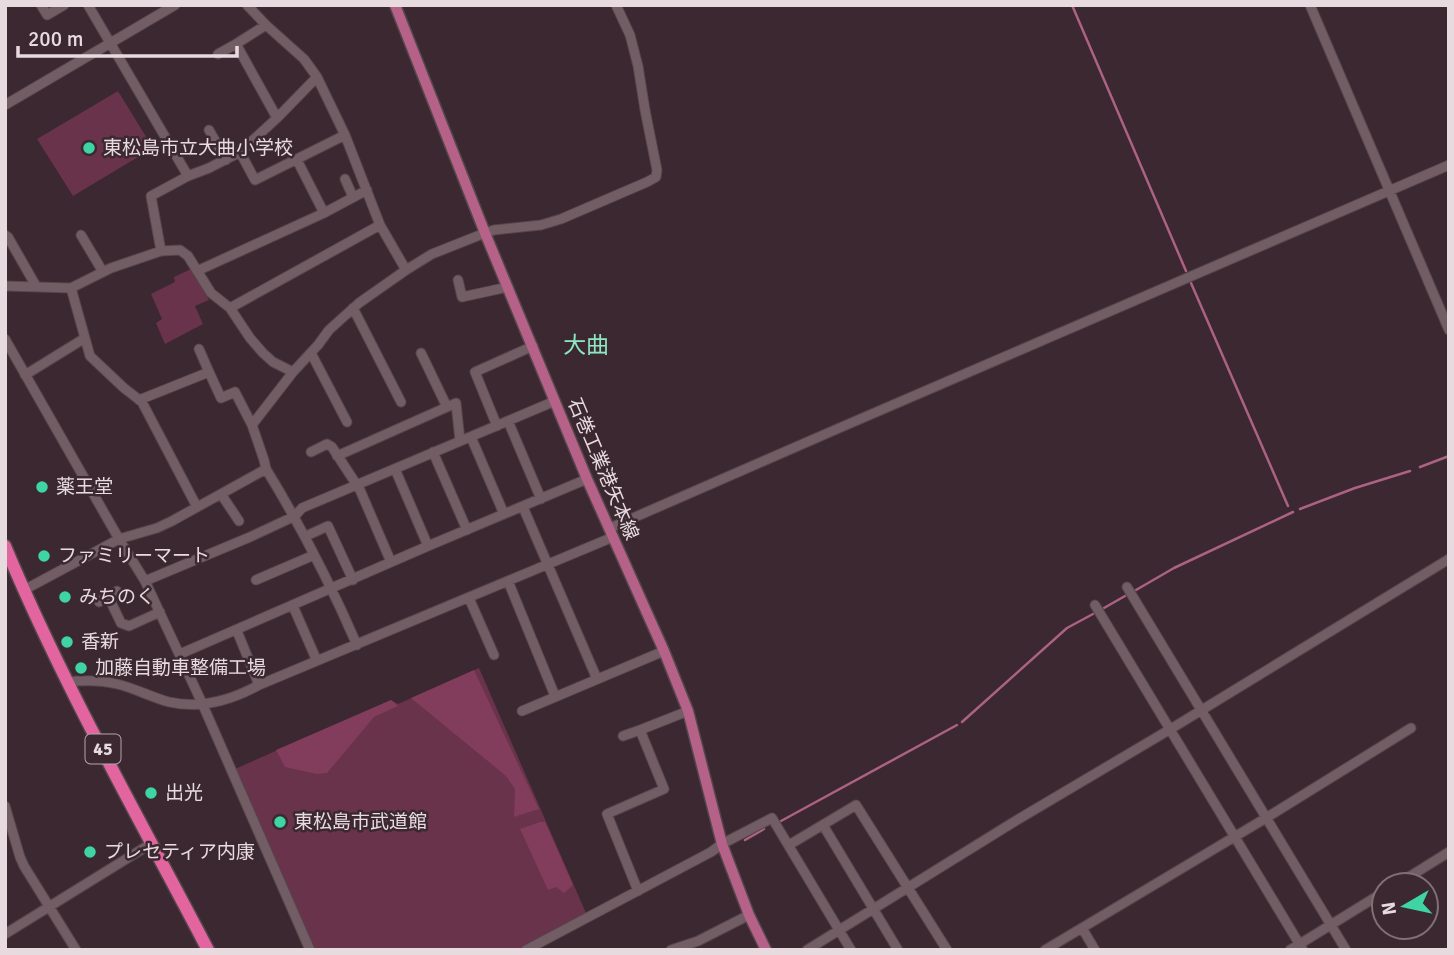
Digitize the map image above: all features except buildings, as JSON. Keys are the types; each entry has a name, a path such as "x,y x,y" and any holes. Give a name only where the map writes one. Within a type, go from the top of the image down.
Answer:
{"highway":[{"name":"45","path":"5,546 67,682 208,950"}],"main road":[{"name":"石巻工業港矢本線","path":"395,5 485,233 688,711 722,844 749,915 766,950"}],"street":[{"path":"41,5 47,15 64,5"},
{"path":"89,5 188,176"},
{"path":"5,105 175,5"},
{"path":"247,5 304,59 317,77 345,135 380,225 406,270"},
{"path":"252,425 329,330 353,308 432,254 494,230 541,225 561,219 656,177 657,170 638,66 630,35 616,5"},
{"path":"1310,5 1449,330"},
{"path":"218,54 266,25"},
{"path":"236,44 277,118"},
{"path":"161,251 151,196 240,152 317,77"},
{"path":"209,130 226,160"},
{"path":"240,152 255,180 345,135"},
{"path":"297,160 324,213"},
{"path":"67,682 83,680 115,683 171,702 202,703 231,698 548,564 837,429 1449,165"},
{"path":"345,179 353,197"},
{"path":"197,271 324,213 367,190"},
{"path":"230,308 380,225"},
{"path":"5,235 36,286"},
{"path":"81,235 103,272"},
{"path":"5,286 71,288 103,272 161,251 180,250 188,256 211,293 230,308 263,353 273,362 293,372"},
{"path":"458,280 462,300 508,287"},
{"path":"71,288 90,356 142,402 197,507"},
{"path":"353,308 401,402"},
{"path":"25,375 85,338"},
{"path":"5,339 145,581 202,703 310,950"},
{"path":"497,426 475,372 533,346"},
{"path":"199,349 221,398 235,392 252,425 266,468 333,588 357,645"},
{"path":"421,353 447,407"},
{"path":"311,354 346,422"},
{"path":"139,400 209,372"},
{"path":"145,581 250,537 295,516 302,508 555,401"},
{"path":"337,456 456,403 460,441"},
{"path":"508,421 541,499"},
{"path":"471,437 504,514"},
{"path":"311,452 327,444 332,447 360,491 391,562"},
{"path":"433,452 467,530"},
{"path":"24,590 119,539 158,527 266,468"},
{"path":"395,469 428,546"},
{"path":"180,654 587,478"},
{"path":"221,494 239,521"},
{"path":"523,506 597,679"},
{"path":"306,536 328,526 353,580"},
{"path":"256,580 314,555"},
{"path":"807,950 1449,559"},
{"path":"508,581 555,696"},
{"path":"1127,587 1346,950"},
{"path":"99,602 113,594 121,623 129,626 160,612"},
{"path":"469,598 494,655"},
{"path":"1095,605 1301,947"},
{"path":"293,606 317,661"},
{"path":"237,631 259,685"},
{"path":"522,711 664,651"},
{"path":"623,736 688,711"},
{"path":"1045,950 1411,728"},
{"path":"638,891 607,814 664,789 640,730"},
{"path":"789,845 856,805 947,950"},
{"path":"5,806 9,832 20,857 76,950"},
{"path":"526,950 772,818 851,950"},
{"path":"823,825 898,950"},
{"path":"5,934 152,843"},
{"path":"1418,871 1449,852"},
{"path":"1290,950 1301,947 1370,901"},
{"path":"671,950 698,941 749,915"},
{"path":"1082,928 1096,950"},
{"path":"698,941 704,950"}],"shaded area":[{"path":"118,91 153,148 73,196 37,139"},
{"path":"191,269 209,300 195,306 203,324 165,344 156,323 162,319 151,294 175,282 174,277"},
{"path":"479,668 586,913 518,950 312,950 235,769 391,700 398,704"},
{"path":"474,670 539,809 514,817 515,789 506,776 411,698"},
{"path":"391,700 398,706 374,717 327,773 317,774 285,767 276,750"},
{"path":"545,822 573,885 564,893 556,887 548,890 520,829"}],"waterway":[{"path":"1072,5 1186,271"},
{"path":"1191,283 1288,506"},
{"path":"1420,467 1449,456"},
{"path":"1300,509 1410,471"},
{"path":"1136,590 1174,568 1293,512"},
{"path":"1104,608 1125,596"},
{"path":"962,722 1067,628 1093,614"},
{"path":"781,821 957,725"},
{"path":"745,840 764,829"}],"place":[{"name":"東松島市立大曲小学校","path":"89,148"},
{"name":"薬王堂","path":"42,487"},
{"name":"ファミリーマート","path":"44,556"},
{"name":"みちのく","path":"65,597"},
{"name":"香新","path":"67,642"},
{"name":"加藤自動車整備工場","path":"81,668"},
{"name":"出光","path":"151,793"},
{"name":"東松島市武道館","path":"280,822"},
{"name":"プレセティア内康","path":"90,852"}],"district":[{"name":"大曲","path":"586,345"}]}
